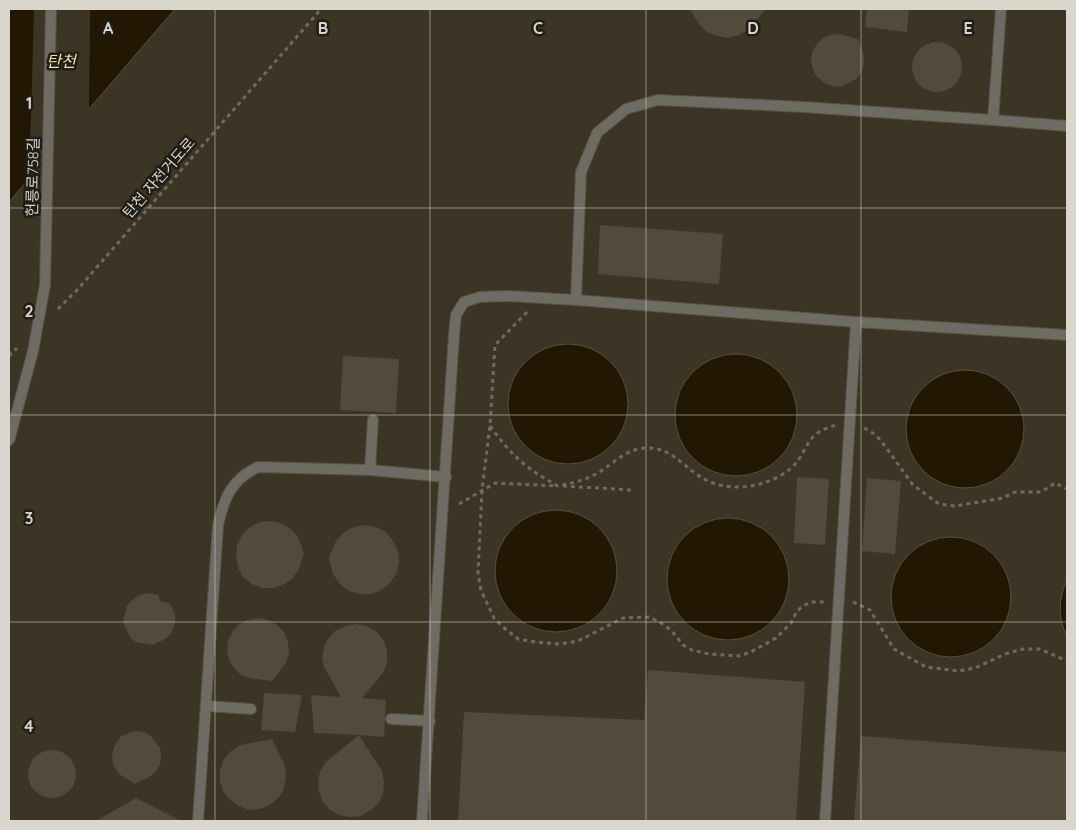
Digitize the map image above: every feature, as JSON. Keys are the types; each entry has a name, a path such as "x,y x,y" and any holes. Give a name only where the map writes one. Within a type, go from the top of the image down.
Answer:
{"street":[{"name":"헌릉로758길","path":"9,441 33,351 45,285 51,9"},
{"path":"993,120 1001,9"},
{"path":"576,300 582,172 597,132 626,109 658,100 803,107 1067,126"},
{"path":"422,821 456,315 464,302 480,297 507,296 856,322 1067,335"},
{"path":"825,821 856,322"},
{"path":"370,470 373,420"},
{"path":"198,821 218,525 223,503 233,486 245,473 258,467 370,470 446,477"},
{"path":"206,706 251,710"},
{"path":"391,719 430,721"}],"path":[{"name":"탄천 자전거도로","path":"57,309 78,289 321,9"},
{"path":"527,312 495,344 490,425 482,490 478,552 478,573 481,590 494,618 503,628 518,639 559,644 578,641 623,618 648,617 658,621 672,631 684,645 692,650 709,654 739,656 751,652 776,638 803,606 811,602 839,600 854,602 870,610 894,649 926,667 959,671 976,668 1005,654 1023,649 1040,649 1067,661"},
{"path":"9,356 23,343"},
{"path":"490,425 507,449 519,461 535,474 558,486 595,475 612,461 630,452 648,448 665,452 679,459 704,479 739,488 758,485 777,478 796,463 817,433 835,425 850,424 864,428 876,435 913,485 939,504 955,506 1003,498 1015,492 1040,492 1055,483 1067,489"},
{"path":"444,513 495,483 632,490"}],"water":[{"name":"탄천","path":"9,9 175,9 9,202"},
{"path":"568,344 580,345 591,349 601,354 610,362 618,371 623,381 627,392 627,416 623,427 618,437 610,446 601,454 591,459 580,463 568,464 556,463 545,459 535,454 526,446 518,437 513,427 509,416 508,404 509,392 513,381 518,371 526,362 535,354 545,349 556,345"},
{"path":"736,354 759,359 779,372 792,392 797,415 792,438 779,458 759,471 736,476 713,471 693,458 680,438 675,415 680,392 693,372 713,359"},
{"path":"965,370 987,375 1007,387 1019,407 1024,429 1019,451 1007,471 987,483 965,488 943,483 923,471 911,451 906,429 911,407 923,387 943,375"},
{"path":"556,510 568,511 579,515 590,520 599,528 607,537 612,548 616,559 616,583 612,594 607,605 599,614 590,622 579,627 568,631 556,632 544,631 533,627 522,622 513,614 505,605 500,594 496,583 495,571 496,559 500,548 505,537 513,528 522,520 533,515 544,511"},
{"path":"728,518 740,519 751,523 762,528 771,536 779,545 784,556 788,567 788,591 784,602 779,613 771,622 762,630 751,635 740,639 728,640 716,639 705,635 694,630 685,622 677,613 672,602 668,591 667,579 668,567 672,556 677,545 685,536 694,528 705,523 716,519"},
{"path":"951,537 963,538 974,542 984,547 993,555 1001,564 1006,574 1010,585 1010,609 1006,620 1001,630 993,639 984,647 974,652 963,656 951,657 939,656 928,652 918,647 909,639 901,630 896,620 892,609 891,597 892,585 896,574 901,564 909,555 918,547 928,542 939,538"},
{"path":"1067,581 1067,636 1062,623 1060,608 1062,594"}],"pier":[{"path":"34,9 90,9 89,112 29,182"}],"building":[{"path":"690,9 766,9 749,29 739,35 728,38 707,32 699,24"},
{"path":"867,9 909,9 907,32 865,27"},
{"path":"840,34 858,39 864,56 861,73 856,79 841,87 824,83 817,77 811,61 812,52 823,38"},
{"path":"937,42 947,44 955,49 960,57 962,67 960,77 955,85 947,90 937,92 927,90 919,85 914,77 912,67 914,57 919,49 927,44"},
{"path":"600,225 723,234 719,284 598,274"},
{"path":"343,356 399,359 396,413 340,410"},
{"path":"797,477 829,479 825,545 794,543"},
{"path":"867,478 901,481 895,554 862,551"},
{"path":"260,522 281,523 291,529 298,537 304,553 299,569 293,578 274,588 262,588 252,584 243,577 238,567 237,545 242,535 250,527"},
{"path":"365,525 376,527 386,532 398,551 399,562 397,572 391,582 383,589 372,594 360,594 349,591 340,584 333,574 329,557 336,541 344,532 354,527"},
{"path":"149,593 159,595 159,601 170,603 175,614 172,632 167,638 153,645 136,642 130,637 123,622 127,606 132,600 140,595"},
{"path":"258,618 268,620 277,625 284,632 288,642 289,653 286,663 272,681 241,675 229,660 227,651 228,641 238,625 247,620"},
{"path":"356,624 367,626 377,632 384,641 387,651 387,663 383,673 362,698 386,700 384,737 314,733 311,695 341,697 324,667 322,658 324,647 335,631 345,626"},
{"path":"648,670 805,682 796,821 458,821 464,712 644,720"},
{"path":"264,693 302,695 295,732 261,730"},
{"path":"136,731 144,732 151,736 160,748 161,756 160,764 156,771 151,776 135,784 119,774 114,767 112,759 113,750 121,736"},
{"path":"359,735 382,771 384,782 383,794 378,804 370,811 360,816 350,817 339,815 330,810 323,802 319,792 318,781 320,771 326,762"},
{"path":"861,736 1067,752 1067,821 854,821"},
{"path":"272,739 285,766 284,788 279,797 270,805 260,809 249,810 239,806 230,800 223,791 220,781 220,770 224,759 240,745"},
{"path":"52,750 61,752 69,757 74,765 76,774 74,783 69,791 61,796 52,798 43,796 35,791 30,783 28,774 30,765 35,757 43,752"},
{"path":"136,798 181,821 96,821"}]}
